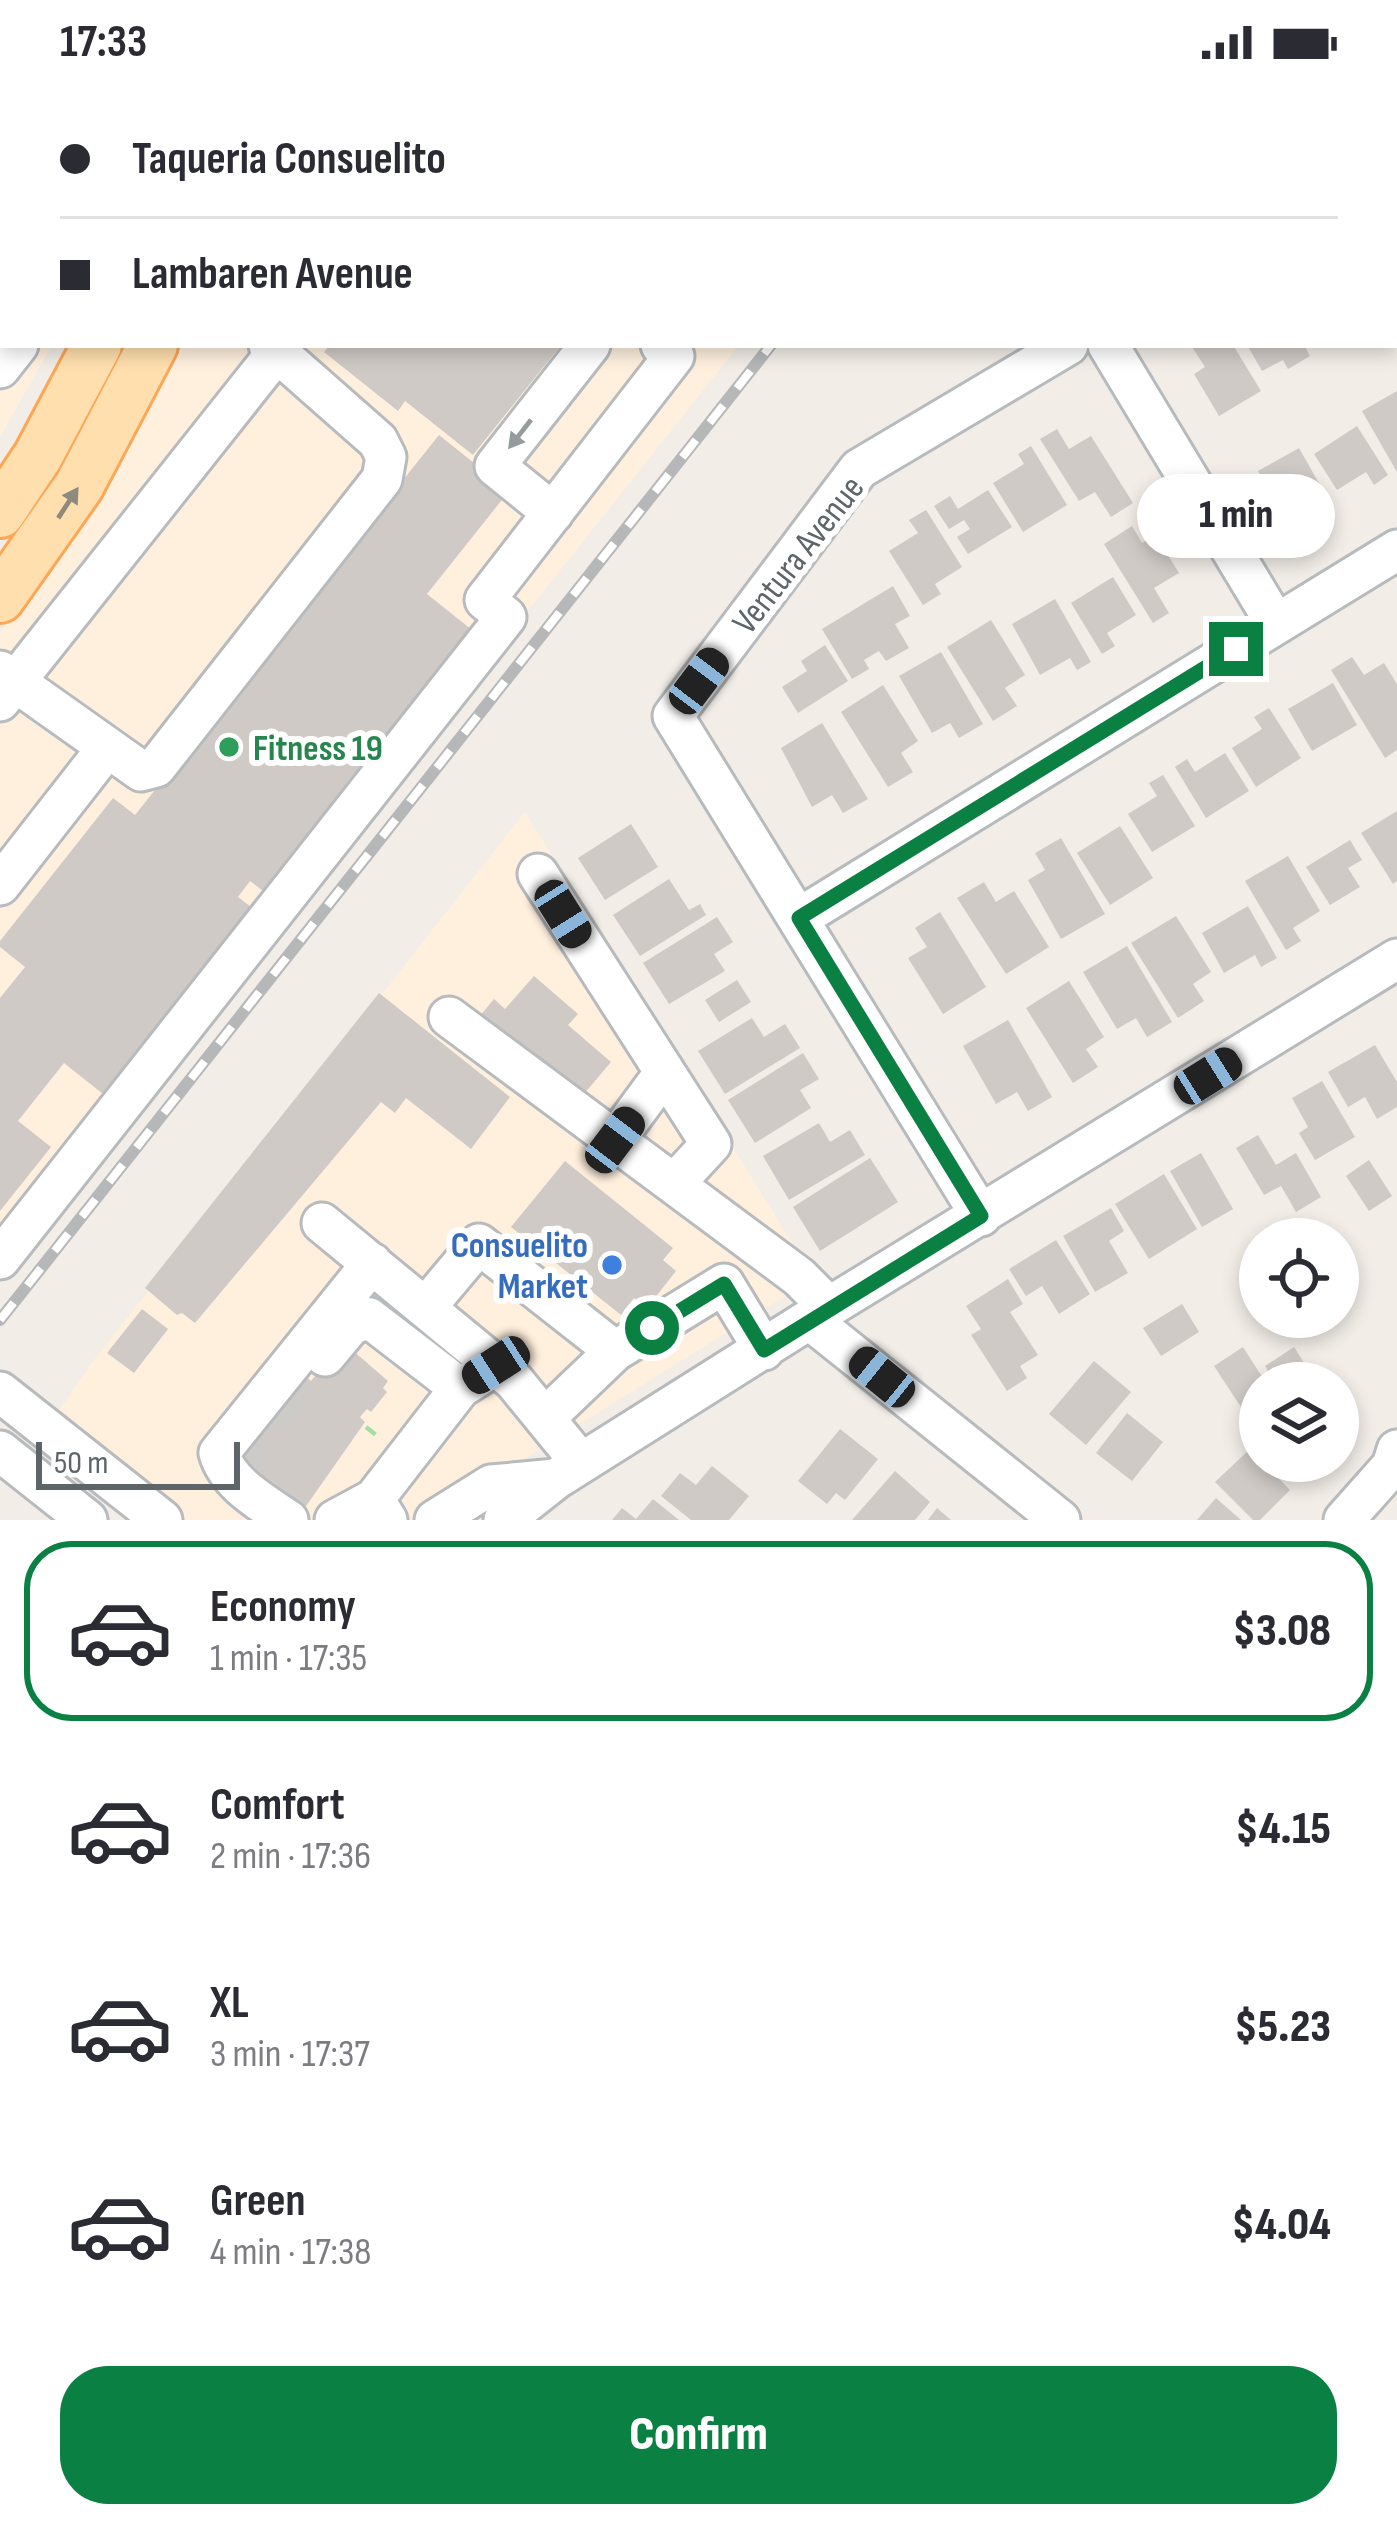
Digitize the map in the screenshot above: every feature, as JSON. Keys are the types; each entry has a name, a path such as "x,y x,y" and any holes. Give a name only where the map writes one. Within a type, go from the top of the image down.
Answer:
{"main road":[{"path":"0,513 47,440 95,348"},
{"path":"0,598 79,486 151,348"}],"street":[{"path":"273,348 379,440 386,458 382,479 156,767 141,771 5,685 273,348"},
{"path":"553,513 495,466 588,348"},
{"path":"0,1259 506,617 485,600 674,356 665,348"},
{"name":"Ventura Avenue","path":"799,918 673,716 859,470 1063,348"},
{"path":"1110,348 1276,624"},
{"path":"981,1216 799,918 1276,624 1394,560"},
{"path":"0,886 107,748"},
{"path":"538,874 711,1144 674,1184"},
{"path":"504,1520 568,1471 819,1313 1397,958"},
{"path":"449,1017 799,1277 819,1313 1060,1520"},
{"path":"615,1140 665,1072"},
{"path":"322,1223 426,1307 477,1378"},
{"path":"426,1307 479,1244 615,1351"},
{"path":"288,1520 249,1493 219,1454 373,1263"},
{"path":"546,1417 615,1351 724,1284 764,1350"},
{"path":"307,1377 351,1324 369,1318 414,1334 477,1378 546,1417 568,1471"},
{"path":"336,1519 381,1509 477,1378"},
{"path":"0,1392 161,1520"},
{"path":"1349,1513 1392,1466 1397,1450"},
{"path":"0,1451 87,1520"},
{"path":"436,1520 491,1484 568,1471"}],"shaded area":[{"path":"0,348 50,348 0,437"},
{"path":"180,348 737,348 0,1276 0,633 97,508"},
{"path":"525,812 814,1278 426,1520 186,1520 56,1415 91,1364"}],"building":[{"path":"327,348 559,348 473,455 405,401 398,411 324,352"},
{"path":"1193,348 1235,348 1261,391 1219,416 1194,374 1205,367"},
{"path":"1249,348 1306,348 1310,356 1288,369 1283,360 1262,371"},
{"path":"1397,391 1397,472 1362,411"},
{"path":"1357,426 1388,475 1374,485 1366,472 1337,490 1314,454"},
{"path":"1057,429 1069,449 1091,436 1133,503 1111,517 1095,492 1079,501 1040,439"},
{"path":"439,435 509,491 427,594 472,630 263,891 250,881 238,897 251,907 103,1094 64,1063 18,1121 51,1147 0,1211 0,998 25,967 0,947 0,941 113,798 135,815"},
{"path":"1031,446 1067,505 1023,532 993,483 1024,464 1018,454"},
{"path":"1299,448 1325,494 1284,518 1258,471"},
{"path":"988,490 1012,527 968,554 957,537 970,529 964,520 949,529 934,506 950,496 958,509"},
{"path":"926,510 962,567 935,584 941,594 923,605 889,551 918,533 909,520"},
{"path":"1132,526 1142,543 1155,535 1179,573 1154,588 1169,613 1153,623 1104,544"},
{"path":"1113,577 1136,615 1107,633 1115,646 1102,654 1071,603"},
{"path":"893,586 910,616 895,624 909,648 886,661 879,651 864,660 869,669 852,679 822,629"},
{"path":"1055,599 1091,662 1077,670 1070,658 1040,675 1012,624"},
{"path":"991,620 1025,675 1005,688 1017,706 993,721 947,647"},
{"path":"825,645 848,681 798,713 782,687 807,671 801,661"},
{"path":"941,652 983,724 959,738 950,723 932,733 899,676"},
{"path":"1352,657 1364,675 1384,663 1397,684 1397,750 1385,758 1331,670"},
{"path":"1333,683 1357,725 1312,751 1288,709"},
{"path":"883,685 918,741 901,753 913,772 888,787 841,712"},
{"path":"1269,708 1301,758 1256,787 1232,748 1262,729 1254,717"},
{"path":"822,723 868,799 843,813 832,795 812,807 781,748"},
{"path":"1225,753 1249,791 1206,818 1175,767 1187,759 1195,772"},
{"path":"1163,775 1195,826 1152,852 1128,814 1157,796 1149,783"},
{"path":"1397,811 1397,881 1393,884 1361,833"},
{"path":"631,824 658,867 605,900 578,858"},
{"path":"1120,826 1153,878 1110,905 1077,853"},
{"path":"1061,838 1105,914 1061,939 1028,880 1045,870 1035,853"},
{"path":"1350,840 1362,860 1348,868 1360,887 1330,905 1306,867"},
{"path":"1288,856 1320,911 1293,928 1301,941 1286,950 1245,881"},
{"path":"669,879 689,910 700,904 706,915 640,956 613,915"},
{"path":"984,882 996,902 1014,891 1049,947 1006,974 957,898"},
{"path":"1248,906 1277,958 1261,967 1255,955 1224,973 1202,933"},
{"path":"940,912 986,987 943,1014 908,958 927,947 915,928"},
{"path":"1176,916 1211,972 1193,984 1204,1001 1178,1018 1131,943"},
{"path":"717,917 733,942 714,954 725,971 669,1004 643,963"},
{"path":"1127,946 1172,1022 1147,1037 1136,1018 1117,1029 1083,972"},
{"path":"534,976 578,1014 568,1025 611,1062 578,1101 479,1017 494,999 505,1009"},
{"path":"737,980 751,1002 719,1022 705,1000"},
{"path":"1069,981 1104,1037 1086,1049 1098,1067 1073,1083 1026,1008"},
{"path":"379,993 510,1097 471,1149 406,1098 395,1113 381,1102 195,1323 182,1313 177,1315 145,1288"},
{"path":"752,1018 764,1037 785,1024 800,1048 725,1094 698,1051"},
{"path":"1008,1020 1052,1097 1028,1111 1017,1092 996,1104 963,1046"},
{"path":"1375,1045 1397,1082 1397,1107 1377,1119 1365,1097 1348,1107 1328,1072"},
{"path":"803,1053 819,1079 800,1090 811,1108 755,1143 728,1100"},
{"path":"1322,1081 1355,1137 1315,1160 1299,1133 1308,1127 1292,1098"},
{"path":"819,1123 830,1142 850,1130 865,1155 789,1200 763,1156"},
{"path":"1258,1135 1276,1165 1296,1153 1321,1197 1296,1212 1281,1186 1264,1195 1236,1148"},
{"path":"1201,1153 1233,1209 1202,1227 1170,1171"},
{"path":"870,1158 898,1202 820,1251 793,1207"},
{"path":"1369,1160 1392,1196 1369,1211 1346,1176"},
{"path":"565,1161 673,1248 663,1260 676,1271 647,1308 634,1298 621,1315 511,1227"},
{"path":"1164,1174 1197,1229 1149,1259 1115,1204"},
{"path":"1111,1208 1124,1231 1109,1241 1128,1273 1095,1292 1063,1236"},
{"path":"1056,1240 1090,1294 1059,1314 1042,1286 1026,1296 1009,1269"},
{"path":"1008,1279 1023,1304 1010,1312 1038,1355 1020,1366 1027,1378 1007,1391 971,1335 981,1329 966,1306"},
{"path":"1182,1304 1199,1332 1161,1356 1143,1328"},
{"path":"142,1309 168,1329 134,1373 107,1353"},
{"path":"343,1342 388,1381 383,1388 387,1392 371,1412 367,1409 360,1417 365,1422 297,1519 225,1462 303,1374 311,1381"},
{"path":"1243,1347 1253,1362 1239,1362 1239,1404 1214,1366"},
{"path":"1294,1347 1304,1362 1271,1362"},
{"path":"1094,1361 1131,1392 1086,1445 1049,1414"},
{"path":"1127,1413 1163,1442 1132,1481 1096,1453"},
{"path":"840,1429 878,1459 845,1500 836,1493 827,1504 798,1481"},
{"path":"1239,1459 1239,1482 1282,1482 1290,1490 1260,1520 1253,1520 1215,1482"},
{"path":"712,1466 749,1496 729,1520 691,1520 661,1496 680,1473 696,1485"},
{"path":"895,1471 930,1502 915,1520 852,1520"},
{"path":"1216,1498 1241,1520 1197,1520"},
{"path":"653,1499 679,1520 612,1520 622,1508 636,1519"},
{"path":"937,1508 951,1520 928,1520"}],"tunnel":[{"path":"232,1468 307,1377"}],"railway":[{"path":"0,1320 769,348"}],"place":[{"name":"Fitness 19","path":"229,747"},
{"name":"Consuelito Market","path":"612,1265"}],"route":[{"path":"652,1328 724,1284 764,1350 981,1216 799,918 1236,649"}]}
